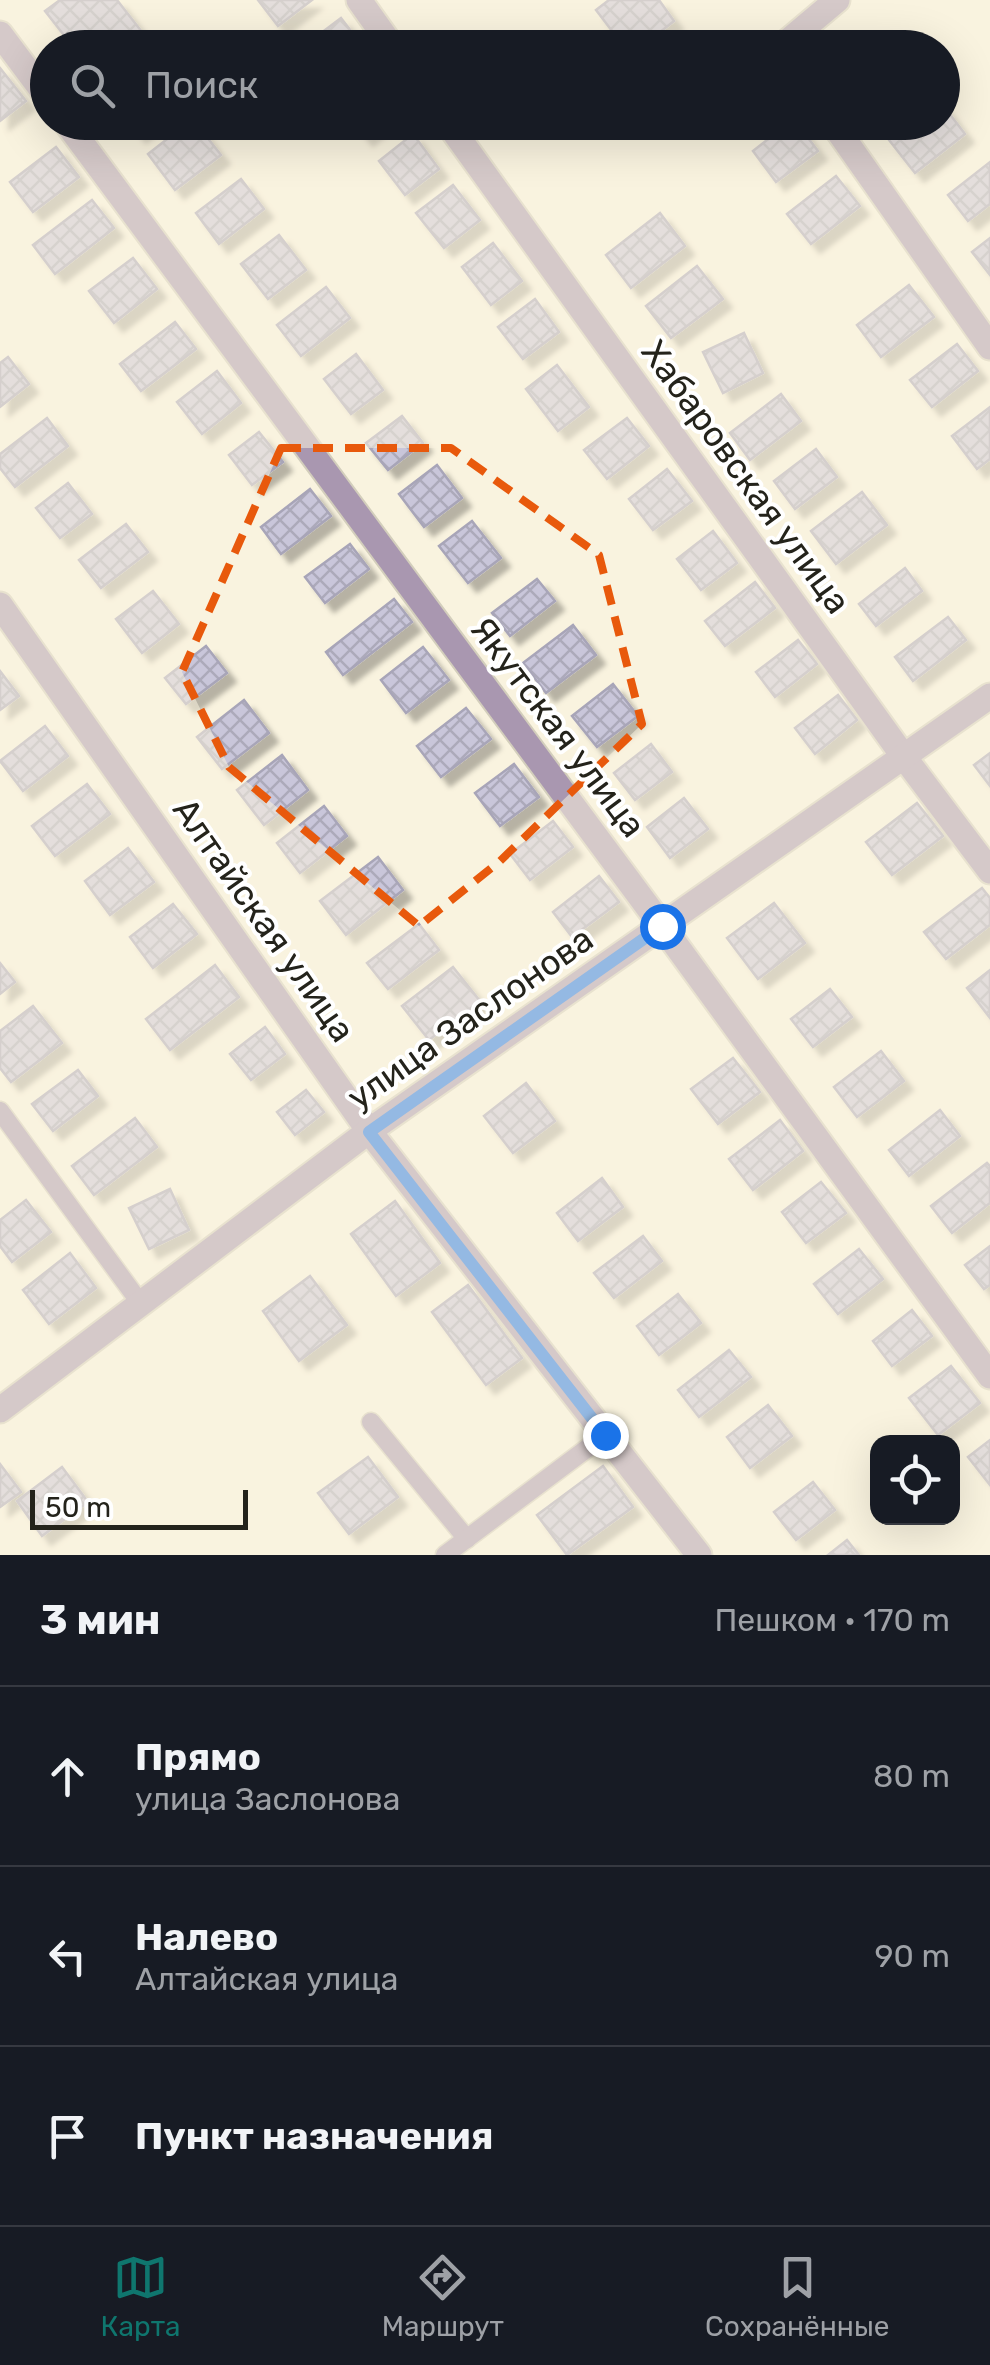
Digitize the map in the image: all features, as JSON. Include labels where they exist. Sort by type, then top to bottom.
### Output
[{"type":"street","points":[[359,0],[380,30]]},
{"type":"street","points":[[801,30],[837,0]]},
{"type":"street","points":[[0,34],[30,74]]},
{"type":"street","name":"Якутская улица","points":[[79,140],[990,1376]]},
{"type":"street","name":"Хабаровская улица","points":[[460,140],[990,871]]},
{"type":"street","points":[[845,140],[990,347]]},
{"type":"street","name":"Алтайская улица","points":[[0,605],[369,1132],[698,1555]]},
{"type":"street","name":"улица Заслонова","points":[[0,1410],[369,1132],[990,696]]},
{"type":"lane","points":[[0,1112],[141,1304]]},
{"type":"lane","points":[[371,1422],[466,1539]]},
{"type":"lane","points":[[445,1555],[605,1435]]},
{"type":"highlighted area","points":[[281,448],[451,448],[599,555],[642,724],[500,861],[419,926],[229,767],[182,672]]},
{"type":"building","points":[[60,0],[117,0],[140,30],[60,30],[45,11]]},
{"type":"building","points":[[258,0],[312,0],[278,26]]},
{"type":"building","points":[[609,0],[659,0],[674,21],[663,30],[611,30],[596,10]]},
{"type":"building","points":[[341,18],[350,30],[325,30]]},
{"type":"building","points":[[0,68],[26,101],[0,121]]},
{"type":"building","points":[[166,140],[209,140],[221,155],[175,190],[148,154]]},
{"type":"building","points":[[405,140],[417,140],[439,169],[405,195],[379,161]]},
{"type":"building","points":[[767,140],[810,140],[818,151],[776,182],[753,151]]},
{"type":"building","points":[[889,140],[957,140],[915,173]]},
{"type":"building","points":[[56,147],[79,177],[33,212],[10,182]]},
{"type":"building","points":[[990,162],[990,204],[968,221],[948,195]]},
{"type":"building","points":[[836,176],[860,206],[811,244],[787,214]]},
{"type":"building","points":[[241,179],[264,209],[219,244],[196,213]]},
{"type":"building","points":[[453,185],[480,220],[444,248],[416,213]]},
{"type":"building","points":[[92,200],[114,228],[55,274],[33,245]]},
{"type":"building","points":[[660,213],[685,246],[631,288],[606,255]]},
{"type":"building","points":[[279,235],[306,270],[268,299],[241,264]]},
{"type":"building","points":[[990,238],[990,275],[972,252]]},
{"type":"building","points":[[493,243],[522,281],[491,305],[462,267]]},
{"type":"building","points":[[133,258],[157,289],[114,323],[89,291]]},
{"type":"building","points":[[697,266],[723,299],[671,338],[646,306]]},
{"type":"building","points":[[909,285],[934,317],[881,357],[857,325]]},
{"type":"building","points":[[326,287],[350,318],[301,356],[277,325]]},
{"type":"building","points":[[535,299],[559,332],[523,359],[498,327]]},
{"type":"building","points":[[175,322],[196,349],[141,391],[120,364]]},
{"type":"building","points":[[744,333],[763,373],[723,393],[703,352]]},
{"type":"building","points":[[957,344],[978,371],[932,407],[910,380]]},
{"type":"building","points":[[356,354],[383,390],[351,414],[324,379]]},
{"type":"building","points":[[8,357],[29,384],[0,407],[0,363]]},
{"type":"building","points":[[557,365],[589,407],[558,431],[526,389]]},
{"type":"building","points":[[217,371],[241,403],[202,434],[177,402]]},
{"type":"building","points":[[781,394],[801,421],[750,460],[730,433]]},
{"type":"building","points":[[990,407],[990,459],[977,469],[952,436]]},
{"type":"building","points":[[402,416],[423,443],[388,470],[366,443]]},
{"type":"building","points":[[47,418],[68,446],[15,487],[0,468],[0,454]]},
{"type":"building","points":[[627,418],[649,446],[607,479],[584,450]]},
{"type":"building","points":[[259,432],[283,462],[252,485],[229,455]]},
{"type":"building","points":[[816,449],[837,477],[795,509],[774,481]]},
{"type":"building","points":[[437,465],[462,498],[424,527],[399,494]]},
{"type":"building","points":[[667,469],[692,501],[653,530],[629,499]]},
{"type":"building","points":[[68,483],[92,514],[60,538],[36,508]]},
{"type":"building","points":[[310,489],[331,516],[281,554],[261,527]]},
{"type":"building","points":[[862,492],[887,525],[836,564],[811,531]]},
{"type":"building","points":[[472,521],[501,558],[468,583],[439,546]]},
{"type":"building","points":[[126,524],[148,552],[101,588],[79,560]]},
{"type":"building","points":[[713,531],[737,563],[701,590],[677,559]]},
{"type":"building","points":[[350,544],[369,569],[325,603],[305,577]]},
{"type":"building","points":[[905,568],[922,591],[876,626],[859,604]]},
{"type":"building","points":[[537,579],[555,601],[510,636],[492,613]]},
{"type":"building","points":[[755,582],[775,608],[725,646],[705,621]]},
{"type":"building","points":[[153,591],[179,624],[142,653],[116,619]]},
{"type":"building","points":[[394,599],[412,622],[343,675],[326,652]]},
{"type":"building","points":[[948,617],[966,640],[913,681],[895,657]]},
{"type":"building","points":[[573,625],[596,655],[546,693],[523,663]]},
{"type":"building","points":[[798,640],[817,664],[775,697],[756,672]]},
{"type":"building","points":[[206,646],[227,673],[186,704],[165,678]]},
{"type":"building","points":[[423,647],[449,680],[406,713],[381,680]]},
{"type":"building","points":[[0,671],[19,696],[0,710]]},
{"type":"building","points":[[613,684],[638,716],[597,747],[572,716]]},
{"type":"building","points":[[838,695],[857,720],[815,754],[795,728]]},
{"type":"building","points":[[244,700],[269,733],[222,769],[197,737]]},
{"type":"building","points":[[466,708],[491,739],[441,777],[417,746]]},
{"type":"building","points":[[45,726],[68,756],[23,791],[0,761]]},
{"type":"building","points":[[651,744],[672,772],[635,800],[614,773]]},
{"type":"building","points":[[990,753],[990,786],[974,765]]},
{"type":"building","points":[[282,755],[308,790],[264,825],[237,790]]},
{"type":"building","points":[[514,764],[539,797],[500,826],[475,793]]},
{"type":"building","points":[[87,784],[110,814],[55,856],[32,826]]},
{"type":"building","points":[[684,798],[708,829],[670,858],[647,827]]},
{"type":"building","points":[[917,803],[943,836],[892,875],[866,842]]},
{"type":"building","points":[[324,806],[347,836],[300,873],[277,843]]},
{"type":"building","points":[[553,821],[573,847],[530,880],[510,854]]},
{"type":"building","points":[[128,848],[154,882],[110,915],[85,881]]},
{"type":"building","points":[[378,857],[403,890],[346,935],[320,901]]},
{"type":"building","points":[[599,876],[619,902],[572,937],[553,912]]},
{"type":"building","points":[[982,888],[990,898],[990,925],[946,959],[924,932]]},
{"type":"building","points":[[774,903],[805,943],[758,979],[727,938]]},
{"type":"building","points":[[173,904],[197,934],[153,968],[130,937]]},
{"type":"building","points":[[419,924],[439,950],[388,989],[367,963]]},
{"type":"building","points":[[0,963],[15,982],[0,994]]},
{"type":"building","points":[[215,965],[239,997],[170,1050],[146,1019]]},
{"type":"building","points":[[453,967],[480,1001],[429,1040],[402,1006]]},
{"type":"building","points":[[990,970],[990,1018],[967,988]]},
{"type":"building","points":[[830,989],[852,1017],[813,1047],[791,1019]]},
{"type":"building","points":[[33,1006],[62,1043],[11,1082],[0,1068],[0,1031]]},
{"type":"building","points":[[265,1027],[285,1054],[251,1080],[230,1054]]},
{"type":"building","points":[[881,1051],[904,1081],[857,1117],[834,1087]]},
{"type":"building","points":[[733,1058],[760,1092],[718,1124],[691,1089]]},
{"type":"building","points":[[78,1070],[98,1096],[53,1131],[32,1104]]},
{"type":"building","points":[[526,1083],[555,1121],[513,1153],[484,1116]]},
{"type":"building","points":[[306,1090],[324,1112],[295,1135],[277,1112]]},
{"type":"building","points":[[940,1110],[960,1136],[909,1176],[889,1150]]},
{"type":"building","points":[[135,1118],[157,1147],[94,1195],[72,1166]]},
{"type":"building","points":[[780,1120],[803,1151],[753,1190],[729,1159]]},
{"type":"building","points":[[987,1163],[990,1203],[952,1233],[931,1206]]},
{"type":"building","points":[[602,1178],[623,1207],[578,1241],[557,1213]]},
{"type":"building","points":[[821,1182],[846,1213],[806,1243],[782,1212]]},
{"type":"building","points":[[170,1189],[189,1230],[149,1249],[129,1208]]},
{"type":"building","points":[[26,1200],[51,1232],[12,1262],[0,1246],[0,1220]]},
{"type":"building","points":[[395,1201],[440,1263],[396,1296],[351,1234]]},
{"type":"building","points":[[643,1236],[662,1261],[614,1298],[594,1273]]},
{"type":"building","points":[[990,1246],[990,1285],[984,1289],[965,1265]]},
{"type":"building","points":[[859,1249],[883,1279],[838,1314],[814,1284]]},
{"type":"building","points":[[70,1253],[96,1288],[49,1324],[23,1290]]},
{"type":"building","points":[[310,1276],[347,1325],[299,1361],[263,1311]]},
{"type":"building","points":[[468,1285],[522,1358],[486,1385],[432,1312]]},
{"type":"building","points":[[678,1294],[701,1323],[659,1355],[637,1326]]},
{"type":"building","points":[[912,1310],[932,1336],[892,1366],[873,1341]]},
{"type":"building","points":[[729,1350],[751,1377],[699,1417],[678,1390]]},
{"type":"building","points":[[951,1366],[980,1403],[938,1435],[909,1398]]},
{"type":"building","points":[[768,1405],[792,1436],[750,1468],[727,1437]]},
{"type":"building","points":[[990,1440],[990,1485],[968,1457]]},
{"type":"building","points":[[368,1457],[398,1497],[349,1534],[318,1493]]},
{"type":"building","points":[[0,1464],[21,1492],[0,1507]]},
{"type":"building","points":[[603,1466],[633,1507],[567,1555],[537,1515]]},
{"type":"building","points":[[62,1467],[88,1502],[42,1536],[17,1501]]},
{"type":"building","points":[[813,1482],[835,1510],[796,1540],[774,1512]]},
{"type":"building","points":[[847,1540],[859,1555],[828,1555]]},
{"type":"route","points":[[605,1435],[369,1132],[662,926]]}]
